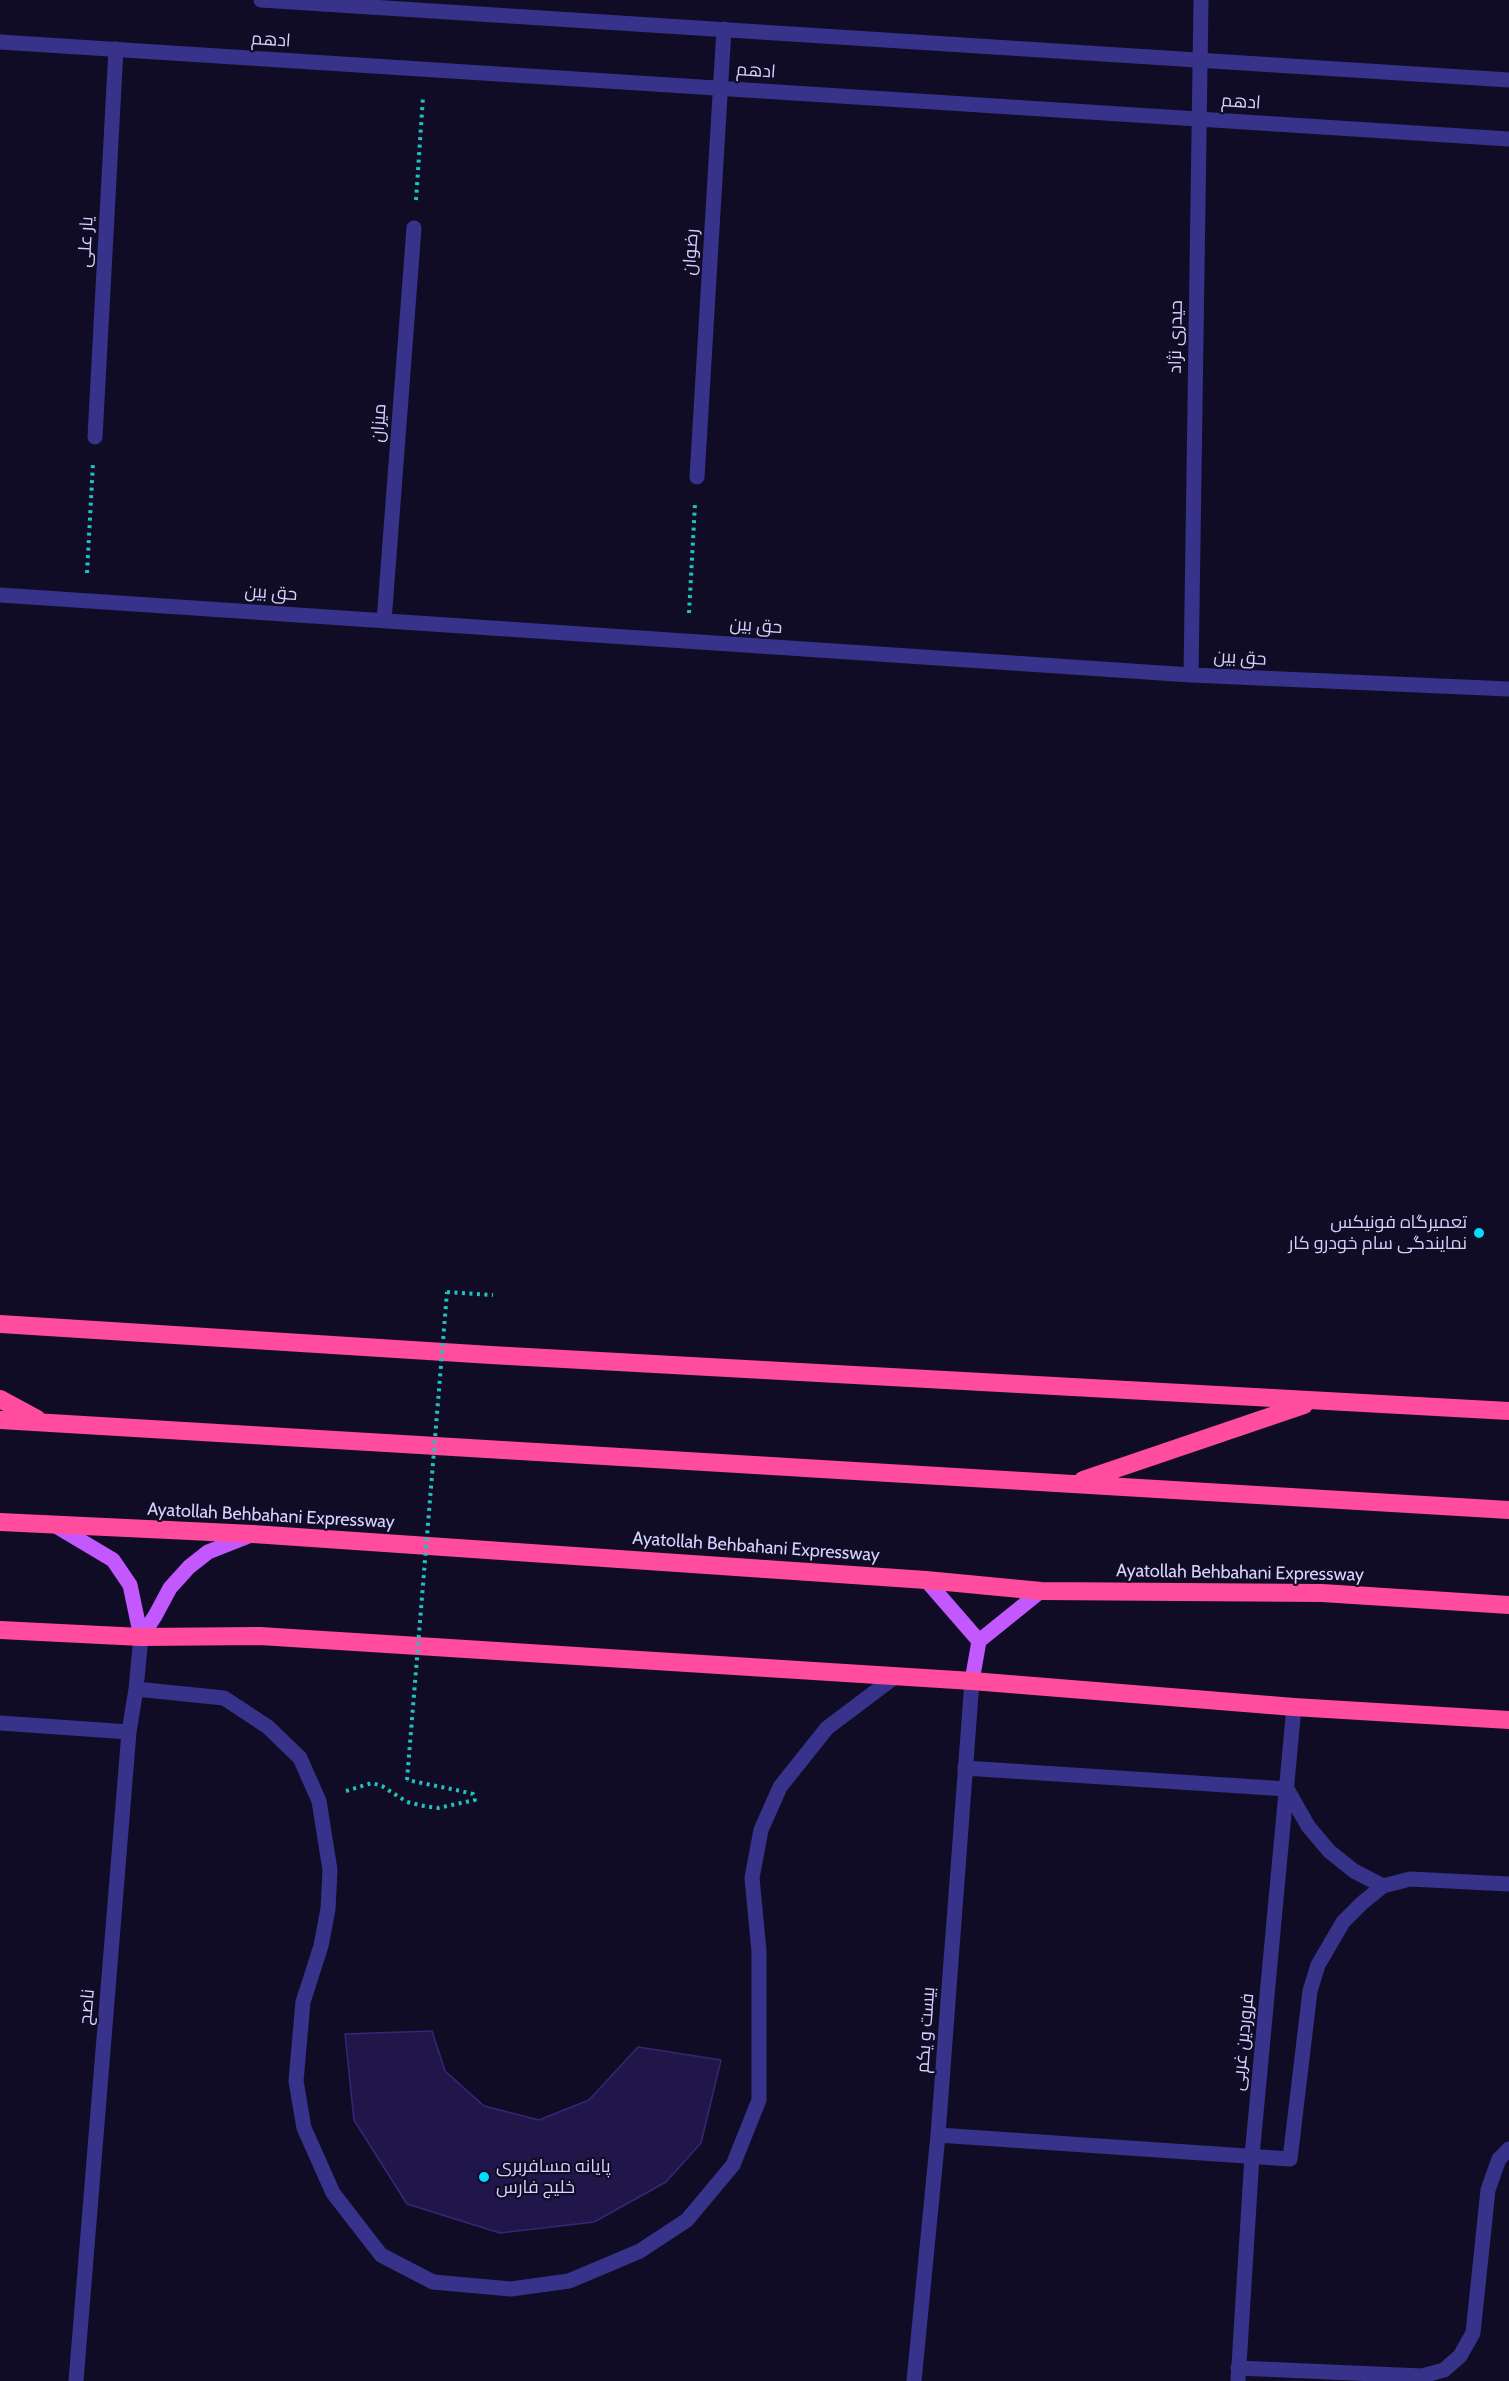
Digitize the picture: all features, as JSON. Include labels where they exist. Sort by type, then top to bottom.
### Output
[{"type":"highway","points":[[0,1323],[503,1356],[1509,1411]]},
{"type":"highway","points":[[0,1400],[44,1422]]},
{"type":"highway","points":[[1072,1483],[1314,1402]]},
{"type":"highway","points":[[0,1420],[1509,1510]]},
{"type":"highway","name":"Ayatollah Behbahani Expressway","points":[[0,1522],[253,1534],[926,1580],[1041,1591],[1322,1593],[1509,1605]]},
{"type":"highway","points":[[0,1630],[141,1636],[260,1636],[972,1681],[1294,1707],[1509,1720]]},
{"type":"main road","points":[[54,1525],[113,1560],[130,1585],[141,1636]]},
{"type":"main road","points":[[141,1636],[170,1588],[189,1567],[208,1552],[253,1534]]},
{"type":"main road","points":[[926,1580],[979,1641]]},
{"type":"main road","points":[[972,1681],[979,1641],[1041,1591]]},
{"type":"street","points":[[261,0],[1509,80]]},
{"type":"street","name":"حیدری نژاد","points":[[1191,675],[1201,0]]},
{"type":"street","name":"رضوان","points":[[697,477],[724,29]]},
{"type":"street","name":"ادهم","points":[[0,42],[1509,139]]},
{"type":"street","name":"یار علی","points":[[95,437],[116,49]]},
{"type":"street","name":"میزان","points":[[384,621],[414,228]]},
{"type":"street","name":"حق بین","points":[[0,595],[1191,675],[1509,689]]},
{"type":"street","name":"ناصح","points":[[76,2381],[129,1732],[141,1636]]},
{"type":"street","points":[[136,1689],[224,1698],[268,1727],[300,1758],[320,1801],[330,1870],[328,1909],[321,1946],[303,2002],[296,2081],[304,2128],[333,2193],[381,2255],[433,2282],[511,2289],[568,2281],[640,2251],[687,2220],[733,2165],[759,2100],[759,1951],[752,1878],[761,1830],[780,1786],[827,1728],[896,1676]]},
{"type":"street","name":"بیست و یکم","points":[[914,2381],[938,2135],[972,1681]]},
{"type":"street","name":"فروردین غربی","points":[[1238,2375],[1252,2156],[1294,1707]]},
{"type":"street","points":[[0,1723],[129,1732]]},
{"type":"street","points":[[964,1768],[1287,1789],[1308,1826],[1329,1851],[1354,1871],[1383,1886]]},
{"type":"street","points":[[938,2135],[1290,2159],[1310,1991],[1318,1965],[1344,1922],[1383,1886],[1410,1879],[1509,1884]]},
{"type":"street","points":[[1238,2375],[1422,2376],[1444,2370],[1460,2356],[1473,2333],[1488,2190],[1498,2158],[1509,2149]]},
{"type":"path","points":[[414,228],[425,70]]},
{"type":"path","points":[[86,600],[95,437]]},
{"type":"path","points":[[687,641],[697,477]]},
{"type":"path","points":[[316,1793],[340,1792],[372,1783],[382,1786],[407,1802],[424,1806],[438,1808],[476,1800],[473,1794],[407,1780],[447,1292],[493,1295]]},
{"type":"building","points":[[432,2031],[445,2071],[484,2106],[539,2120],[589,2100],[638,2047],[721,2060],[701,2143],[666,2182],[594,2222],[500,2233],[407,2204],[354,2120],[345,2034]]},
{"type":"place","name":"تعمیرگاه فونیکس نمایندگی سام خودرو کار","points":[[1479,1233]]},
{"type":"place","name":"پایانه مسافربری خلیج فارس","points":[[484,2177]]}]
